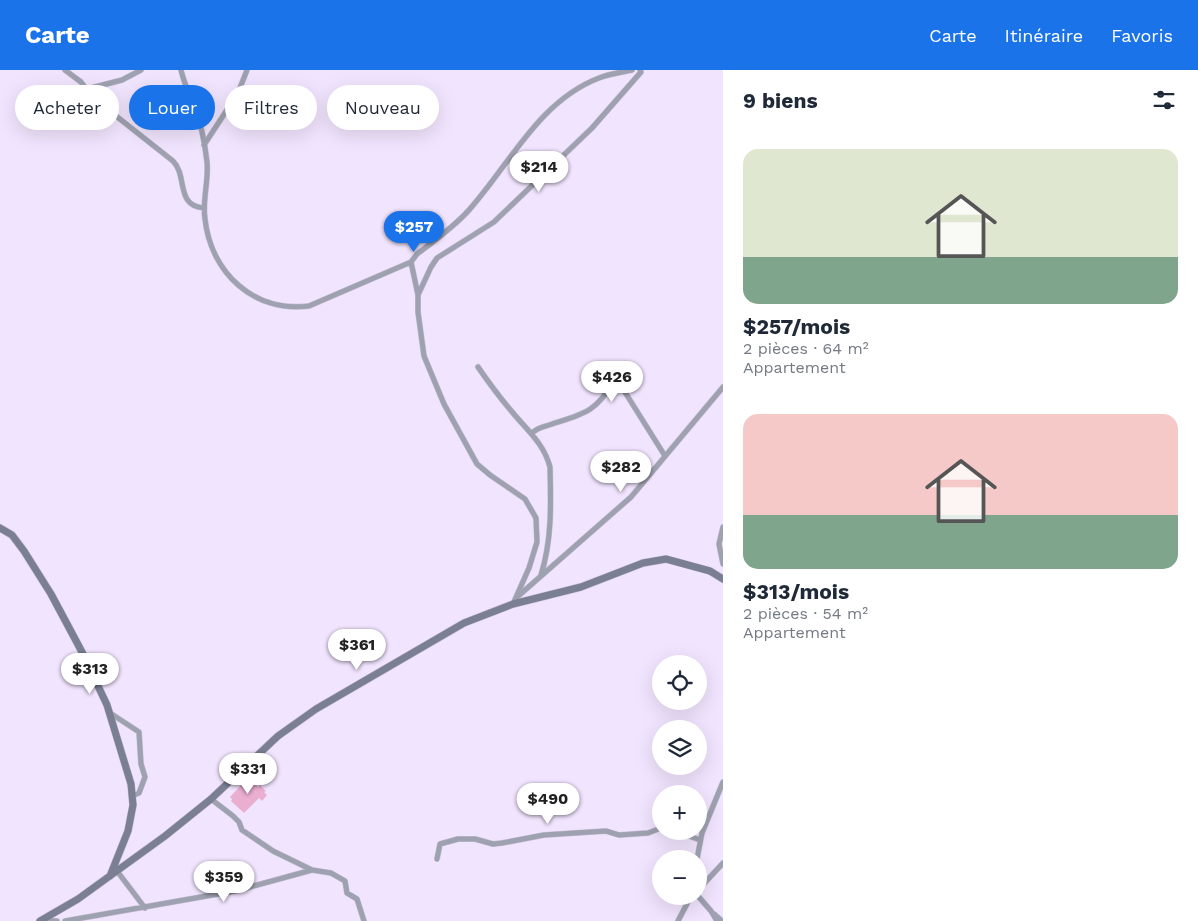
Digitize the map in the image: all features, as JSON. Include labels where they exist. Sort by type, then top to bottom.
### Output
[{"type":"main road","points":[[0,528],[12,535],[46,587],[82,652],[110,714],[131,784],[133,805],[128,831],[110,876]]},
{"type":"main road","points":[[41,920],[78,899],[211,799],[278,736],[321,706],[464,623],[515,601],[581,588],[642,563],[666,559],[710,572],[723,579]]},
{"type":"street","points":[[65,70],[83,85]]},
{"type":"street","points":[[103,85],[122,80],[141,70]]},
{"type":"street","points":[[181,70],[199,122],[204,145],[207,164],[204,208],[208,241],[214,256],[227,276],[259,299],[276,305],[294,308],[309,306],[411,262],[417,254],[468,212],[532,130],[557,102],[595,79],[632,70]]},
{"type":"street","points":[[204,145],[238,93],[247,70]]},
{"type":"street","points":[[418,295],[431,267],[438,258],[494,222],[592,128],[641,72],[640,70]]},
{"type":"street","points":[[119,118],[177,165],[181,186],[189,202],[198,208],[204,208]]},
{"type":"street","points":[[411,262],[418,295],[418,312],[424,356],[452,420],[478,464],[490,475],[525,499],[536,518],[537,542],[515,601]]},
{"type":"street","points":[[478,367],[513,413],[540,443],[550,467],[551,519],[546,558],[541,576]]},
{"type":"street","points":[[532,433],[536,428],[574,418],[593,409],[614,381],[618,381],[665,456]]},
{"type":"street","points":[[515,601],[631,497],[723,388]]},
{"type":"street","points":[[723,528],[719,544],[723,564]]},
{"type":"street","points":[[110,714],[139,732],[141,764],[145,782],[140,793],[132,796]]},
{"type":"street","points":[[707,822],[723,782]]},
{"type":"street","points":[[211,799],[233,816],[239,822],[242,830],[278,854],[312,870],[331,872],[345,881],[347,893],[357,899],[364,921]]},
{"type":"street","points":[[437,859],[440,844],[458,839],[483,840],[493,844],[544,835],[606,831],[619,835],[652,831]]},
{"type":"street","points":[[698,850],[700,840]]},
{"type":"street","points":[[707,881],[723,864]]},
{"type":"street","points":[[65,921],[235,891],[312,870]]},
{"type":"street","points":[[117,871],[145,908]]},
{"type":"street","points":[[678,921],[686,905]]},
{"type":"street","points":[[706,905],[722,921]]},
{"type":"street","points":[[714,914],[717,921]]},
{"type":"street","points":[[41,920],[58,921]]},
{"type":"building","points":[[247,779],[249,781],[250,779],[258,787],[260,785],[267,795],[262,801],[259,798],[244,813],[231,801],[230,797]]}]
